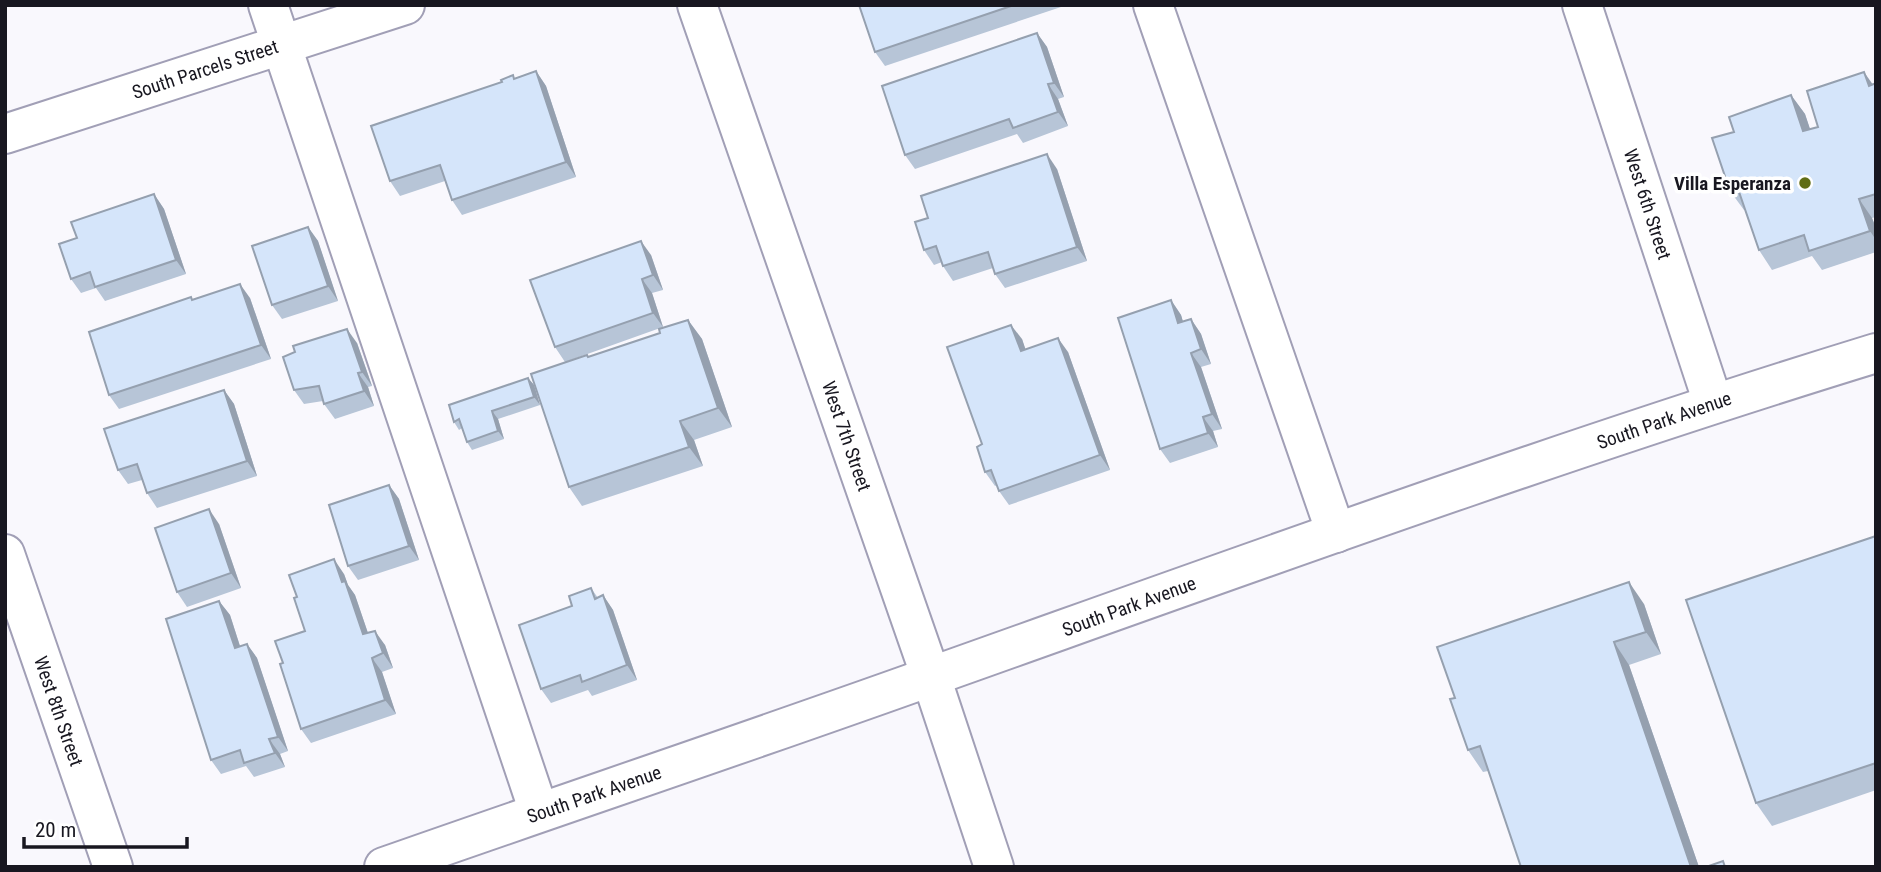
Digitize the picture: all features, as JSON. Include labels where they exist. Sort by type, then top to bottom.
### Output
[{"type":"street","points":[[268,5],[539,812]]},
{"type":"street","name":"South Parcels Street","points":[[5,134],[405,5]]},
{"type":"street","name":"West 7th Street","points":[[697,5],[931,677],[994,867]]},
{"type":"street","points":[[1153,5],[1336,533]]},
{"type":"street","name":"West 6th Street","points":[[1582,5],[1713,403]]},
{"type":"street","name":"South Park Avenue","points":[[384,867],[1713,403],[1876,353]]},
{"type":"street","name":"West 8th Street","points":[[5,554],[113,867]]},
{"type":"building","points":[[859,5],[1014,5],[875,52]]},
{"type":"building","points":[[1037,33],[1054,83],[1048,84],[1058,112],[1013,128],[1009,119],[905,155],[882,86]]},
{"type":"building","points":[[536,71],[566,162],[452,200],[440,165],[390,181],[371,126],[502,82],[501,80],[513,75],[514,79]]},
{"type":"building","name":"Villa Esperanza","points":[[1864,72],[1869,86],[1876,83],[1876,194],[1859,199],[1870,231],[1809,251],[1804,235],[1759,250],[1738,189],[1730,191],[1712,138],[1734,132],[1729,117],[1791,95],[1803,131],[1818,127],[1807,91]]},
{"type":"building","points":[[1047,154],[1077,247],[995,274],[988,252],[943,266],[936,246],[924,250],[915,222],[928,218],[921,196]]},
{"type":"building","points":[[154,194],[176,260],[95,287],[90,272],[71,279],[59,244],[77,238],[71,222]]},
{"type":"building","points":[[308,227],[328,286],[272,305],[252,246]]},
{"type":"building","points":[[641,241],[653,275],[642,279],[653,313],[555,347],[530,280]]},
{"type":"building","points":[[240,284],[261,345],[109,395],[89,332],[191,297],[192,300]]},
{"type":"building","points":[[1171,300],[1178,323],[1191,319],[1201,349],[1191,353],[1212,414],[1203,417],[1208,433],[1160,449],[1118,318]]},
{"type":"building","points":[[688,320],[718,408],[680,421],[689,447],[569,487],[531,374],[660,333],[659,329]]},
{"type":"building","points":[[1011,325],[1021,351],[1058,338],[1100,455],[999,491],[991,470],[985,472],[977,447],[982,444],[947,347]]},
{"type":"building","points":[[347,329],[362,372],[358,373],[364,391],[324,404],[319,386],[294,390],[283,357],[295,352],[293,346]]},
{"type":"building","points":[[528,378],[534,397],[492,411],[498,431],[467,442],[459,419],[454,422],[449,405]]},
{"type":"building","points":[[224,390],[247,461],[147,493],[137,464],[118,470],[104,429]]},
{"type":"building","points":[[389,485],[409,546],[348,566],[329,505]]},
{"type":"building","points":[[209,509],[231,573],[177,592],[155,528]]},
{"type":"building","points":[[1876,536],[1876,763],[1756,803],[1686,600]]},
{"type":"building","points":[[334,559],[342,582],[345,581],[363,634],[375,631],[383,653],[372,658],[385,700],[301,729],[275,641],[305,631],[289,575]]},
{"type":"building","points":[[1629,582],[1646,632],[1614,642],[1691,867],[1521,867],[1480,746],[1468,750],[1450,699],[1455,698],[1437,647]]},
{"type":"building","points":[[591,588],[595,599],[603,595],[627,665],[582,682],[580,675],[541,689],[519,625],[572,606],[569,596]]},
{"type":"building","points":[[219,601],[235,648],[247,644],[278,737],[269,739],[275,753],[244,763],[240,750],[211,760],[166,619]]},
{"type":"building","points":[[1723,861],[1725,867],[1706,867]]},
{"type":"place","name":"Villa Esperanza","points":[[1805,183]]}]
